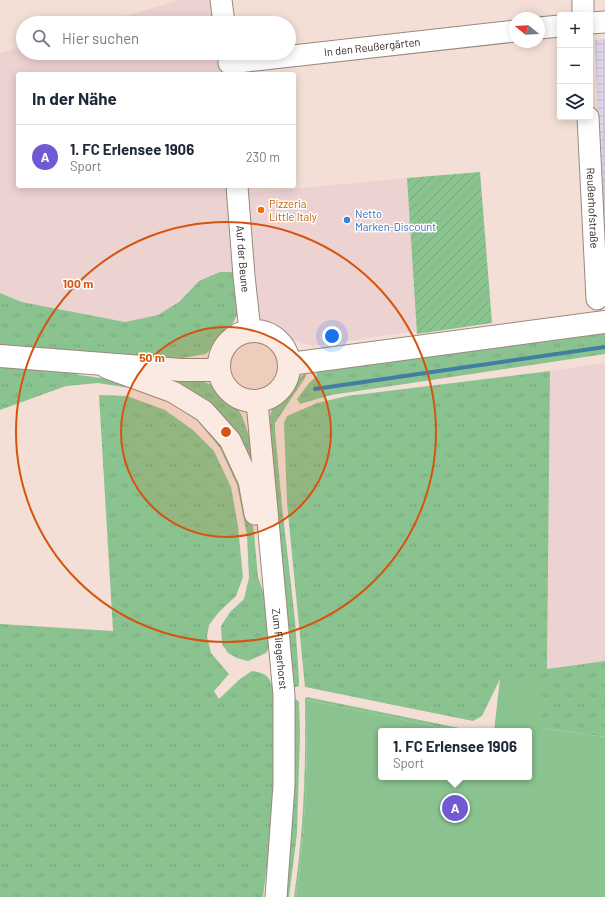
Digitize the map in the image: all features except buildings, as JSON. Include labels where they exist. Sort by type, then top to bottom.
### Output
[{"type":"main road","points":[[290,364],[605,322]]},
{"type":"main road","points":[[250,331],[262,332],[277,339],[287,353],[290,364],[289,375],[285,385],[278,394],[257,402],[246,401],[236,397],[227,390],[219,370],[220,359],[224,348],[235,337],[250,331]]},
{"type":"main road","points":[[0,356],[181,370],[219,370]]},
{"type":"street","points":[[220,0],[223,16]]},
{"type":"street","points":[[583,0],[583,12]]},
{"type":"street","points":[[593,23],[605,22]]},
{"type":"street","points":[[545,27],[557,26]]},
{"type":"street","name":"In den Reußergärten","points":[[296,54],[509,32]]},
{"type":"street","name":"In den Reußergärten","points":[[229,63],[249,60]]},
{"type":"street","name":"Reußerhofstraße","points":[[588,120],[597,299]]},
{"type":"street","name":"Auf der Beune","points":[[237,188],[250,331]]},
{"type":"street","points":[[95,363],[173,392],[204,411],[230,440],[249,481],[257,524],[275,593]]},
{"type":"street","name":"Zum Fliegerhorst","points":[[257,402],[284,695],[285,739],[283,792],[276,897]]},
{"type":"shaded area","points":[[180,0],[212,0],[214,16],[126,16]]},
{"type":"shaded area","points":[[605,39],[605,303],[595,40]]},
{"type":"shaded area","points":[[16,48],[16,60],[220,60],[221,72],[16,72],[16,188],[236,188],[237,194],[407,178],[417,331],[312,346],[291,339],[272,323],[237,325],[237,281],[199,281],[179,302],[158,315],[125,322],[22,302],[0,293],[0,53]]},
{"type":"shaded area","points":[[605,363],[605,661],[547,669],[550,371]]},
{"type":"green space","points":[[480,172],[492,323],[417,334],[407,178]]},
{"type":"green space","points":[[220,272],[233,272],[238,281],[237,315],[230,329],[206,354],[182,358],[124,357],[0,346],[0,293],[22,302],[125,322],[158,315],[179,302],[199,281]]},
{"type":"green space","points":[[605,328],[605,354],[331,395],[300,404],[297,399],[309,383],[317,376],[315,370]]},
{"type":"green space","points":[[0,362],[63,368],[79,375],[130,382],[202,415],[246,481],[254,533],[258,577],[268,605],[271,644],[266,653],[248,661],[237,658],[228,653],[222,644],[221,626],[230,612],[244,599],[249,578],[247,535],[237,485],[220,448],[198,421],[171,403],[130,388],[98,383],[66,386],[0,410]]},
{"type":"green space","points":[[550,371],[547,669],[605,661],[605,737],[542,728],[542,680],[500,679],[482,716],[473,721],[305,687],[287,503],[284,423],[287,416],[317,403],[347,396]]},
{"type":"green space","points":[[306,373],[305,378],[275,423],[282,506],[295,620],[299,686],[293,688],[272,463],[270,417],[279,398],[295,381]]},
{"type":"green space","points":[[159,378],[204,382],[213,385],[220,394],[237,407],[249,436],[255,466],[250,472]]},
{"type":"green space","points":[[99,395],[127,396],[165,410],[193,430],[214,451],[231,487],[238,526],[243,577],[236,596],[219,612],[209,625],[207,636],[211,653],[229,674],[214,691],[219,699],[240,679],[252,671],[263,674],[269,678],[273,690],[275,785],[263,897],[0,897],[0,624],[113,631]]},
{"type":"green space","points":[[500,679],[542,679],[542,728],[605,737],[605,897],[296,897],[302,848],[305,798],[307,700],[443,728],[378,728],[378,780],[532,780],[532,728],[494,728]]},
{"type":"green space","points":[[307,697],[459,728],[443,728],[307,700],[304,824],[296,897],[294,897],[300,847],[305,773],[305,698]]},
{"type":"green space","points":[[294,699],[299,702],[300,734],[297,833],[289,897],[283,897]]},
{"type":"waterway","points":[[315,389],[605,347]]},
{"type":"place","name":"Pizzeria Little Italy","points":[[261,210]]},
{"type":"place","name":"Netto Marken-Discount","points":[[347,220]]},
{"type":"place","name":"1. FC Erlensee 1906","points":[[455,808]]}]
